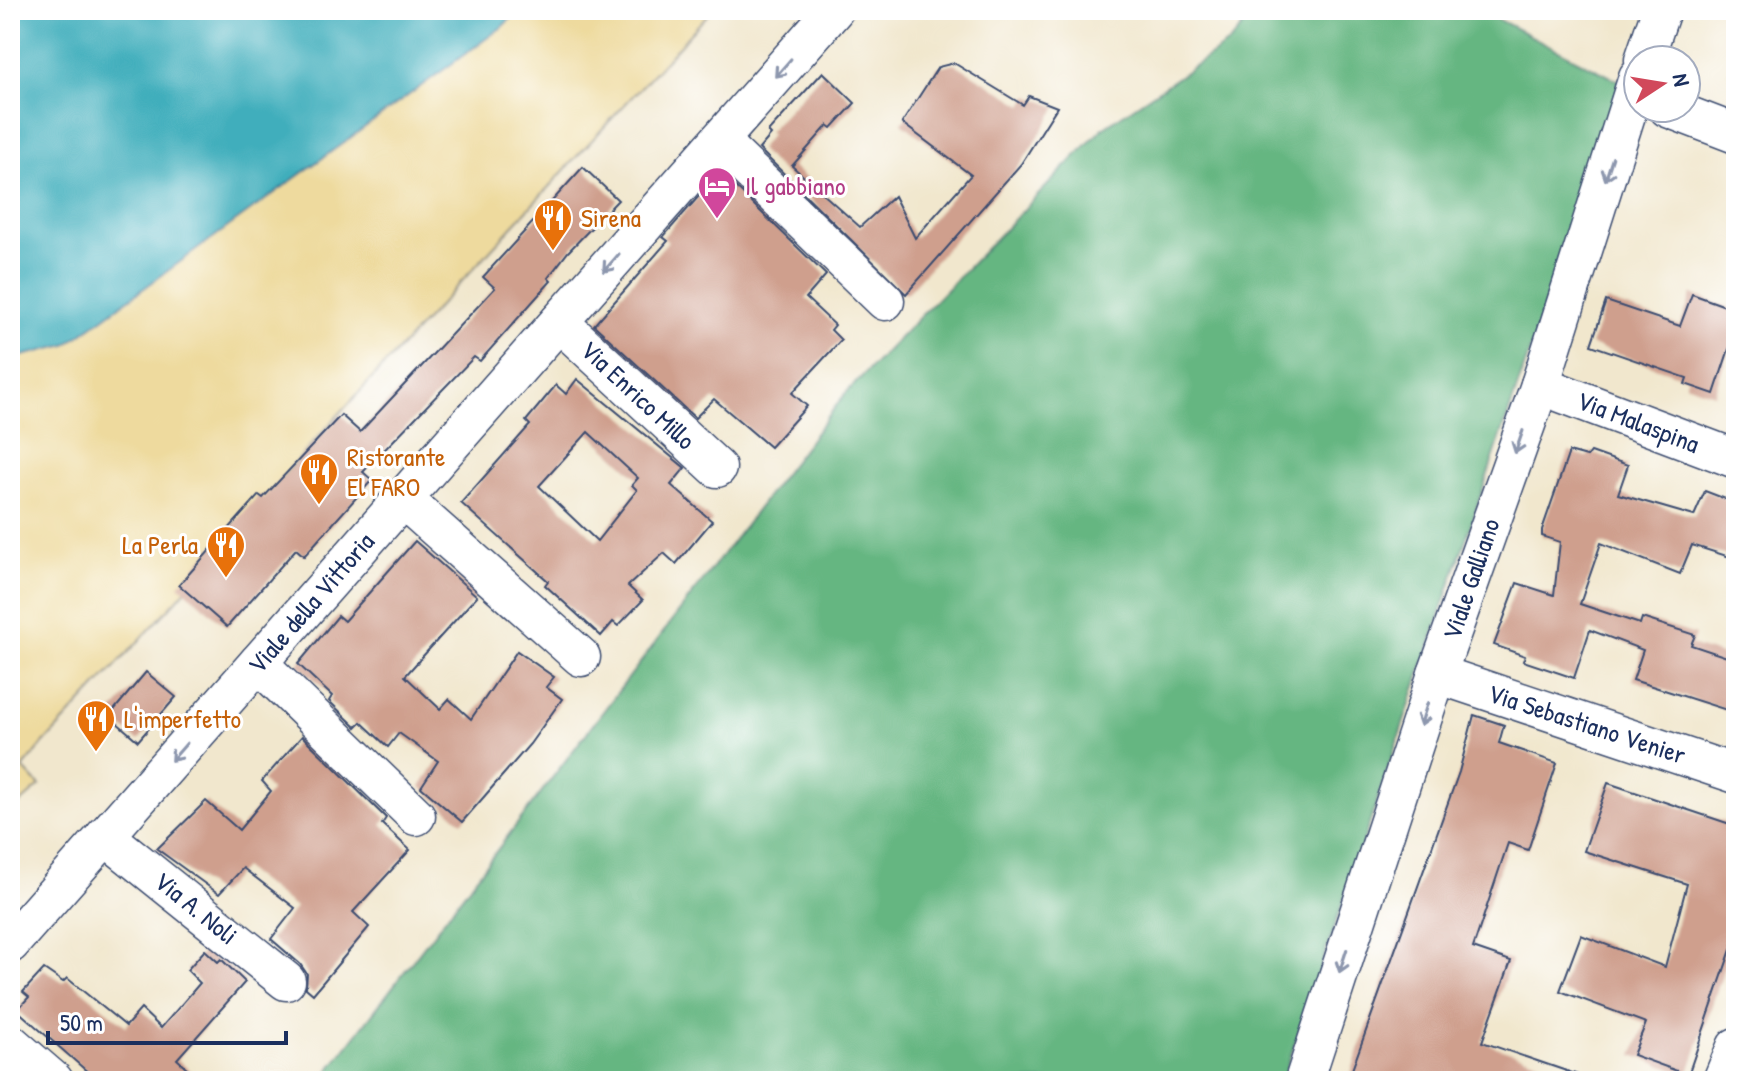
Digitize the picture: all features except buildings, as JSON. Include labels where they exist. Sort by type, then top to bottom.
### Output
[{"type":"street","name":"Viale della Vittoria","points":[[10,944],[834,10]]},
{"type":"street","name":"Viale Galliano","points":[[1650,44],[1661,10]]},
{"type":"street","points":[[1702,121],[1736,134]]},
{"type":"street","name":"Viale Galliano","points":[[1304,1081],[1437,674],[1540,385],[1624,124]]},
{"type":"street","points":[[719,141],[885,301]]},
{"type":"street","name":"Via Enrico Millo","points":[[559,322],[717,468]]},
{"type":"street","name":"Via Malaspina","points":[[1540,385],[1736,459]]},
{"type":"street","points":[[403,499],[581,657]]},
{"type":"street","points":[[258,663],[416,816]]},
{"type":"street","name":"Via Sebastiano Venier","points":[[1437,674],[1736,774]]},
{"type":"street","name":"Via A. Noli","points":[[105,836],[286,981]]},
{"type":"street","points":[[10,1043],[54,1081]]},
{"type":"street","points":[[1722,1081],[1736,1047]]},
{"type":"green space","points":[[1256,10],[1480,10],[1621,82],[1282,1081],[321,1081],[846,393],[1104,127],[1230,42]]},
{"type":"sand","points":[[519,10],[712,10],[318,437],[176,601],[43,744],[23,768],[40,786],[10,812],[10,359],[66,345],[502,27]]},
{"type":"water","points":[[10,10],[519,10],[502,27],[66,345],[10,359]]},
{"type":"place","name":"Il gabbiano","points":[[717,220]]},
{"type":"place","name":"Sirena","points":[[553,252]]},
{"type":"place","name":"Ristorante El FARO","points":[[319,506]]},
{"type":"place","name":"La Perla","points":[[226,579]]},
{"type":"place","name":"L'imperfetto","points":[[96,753]]}]
